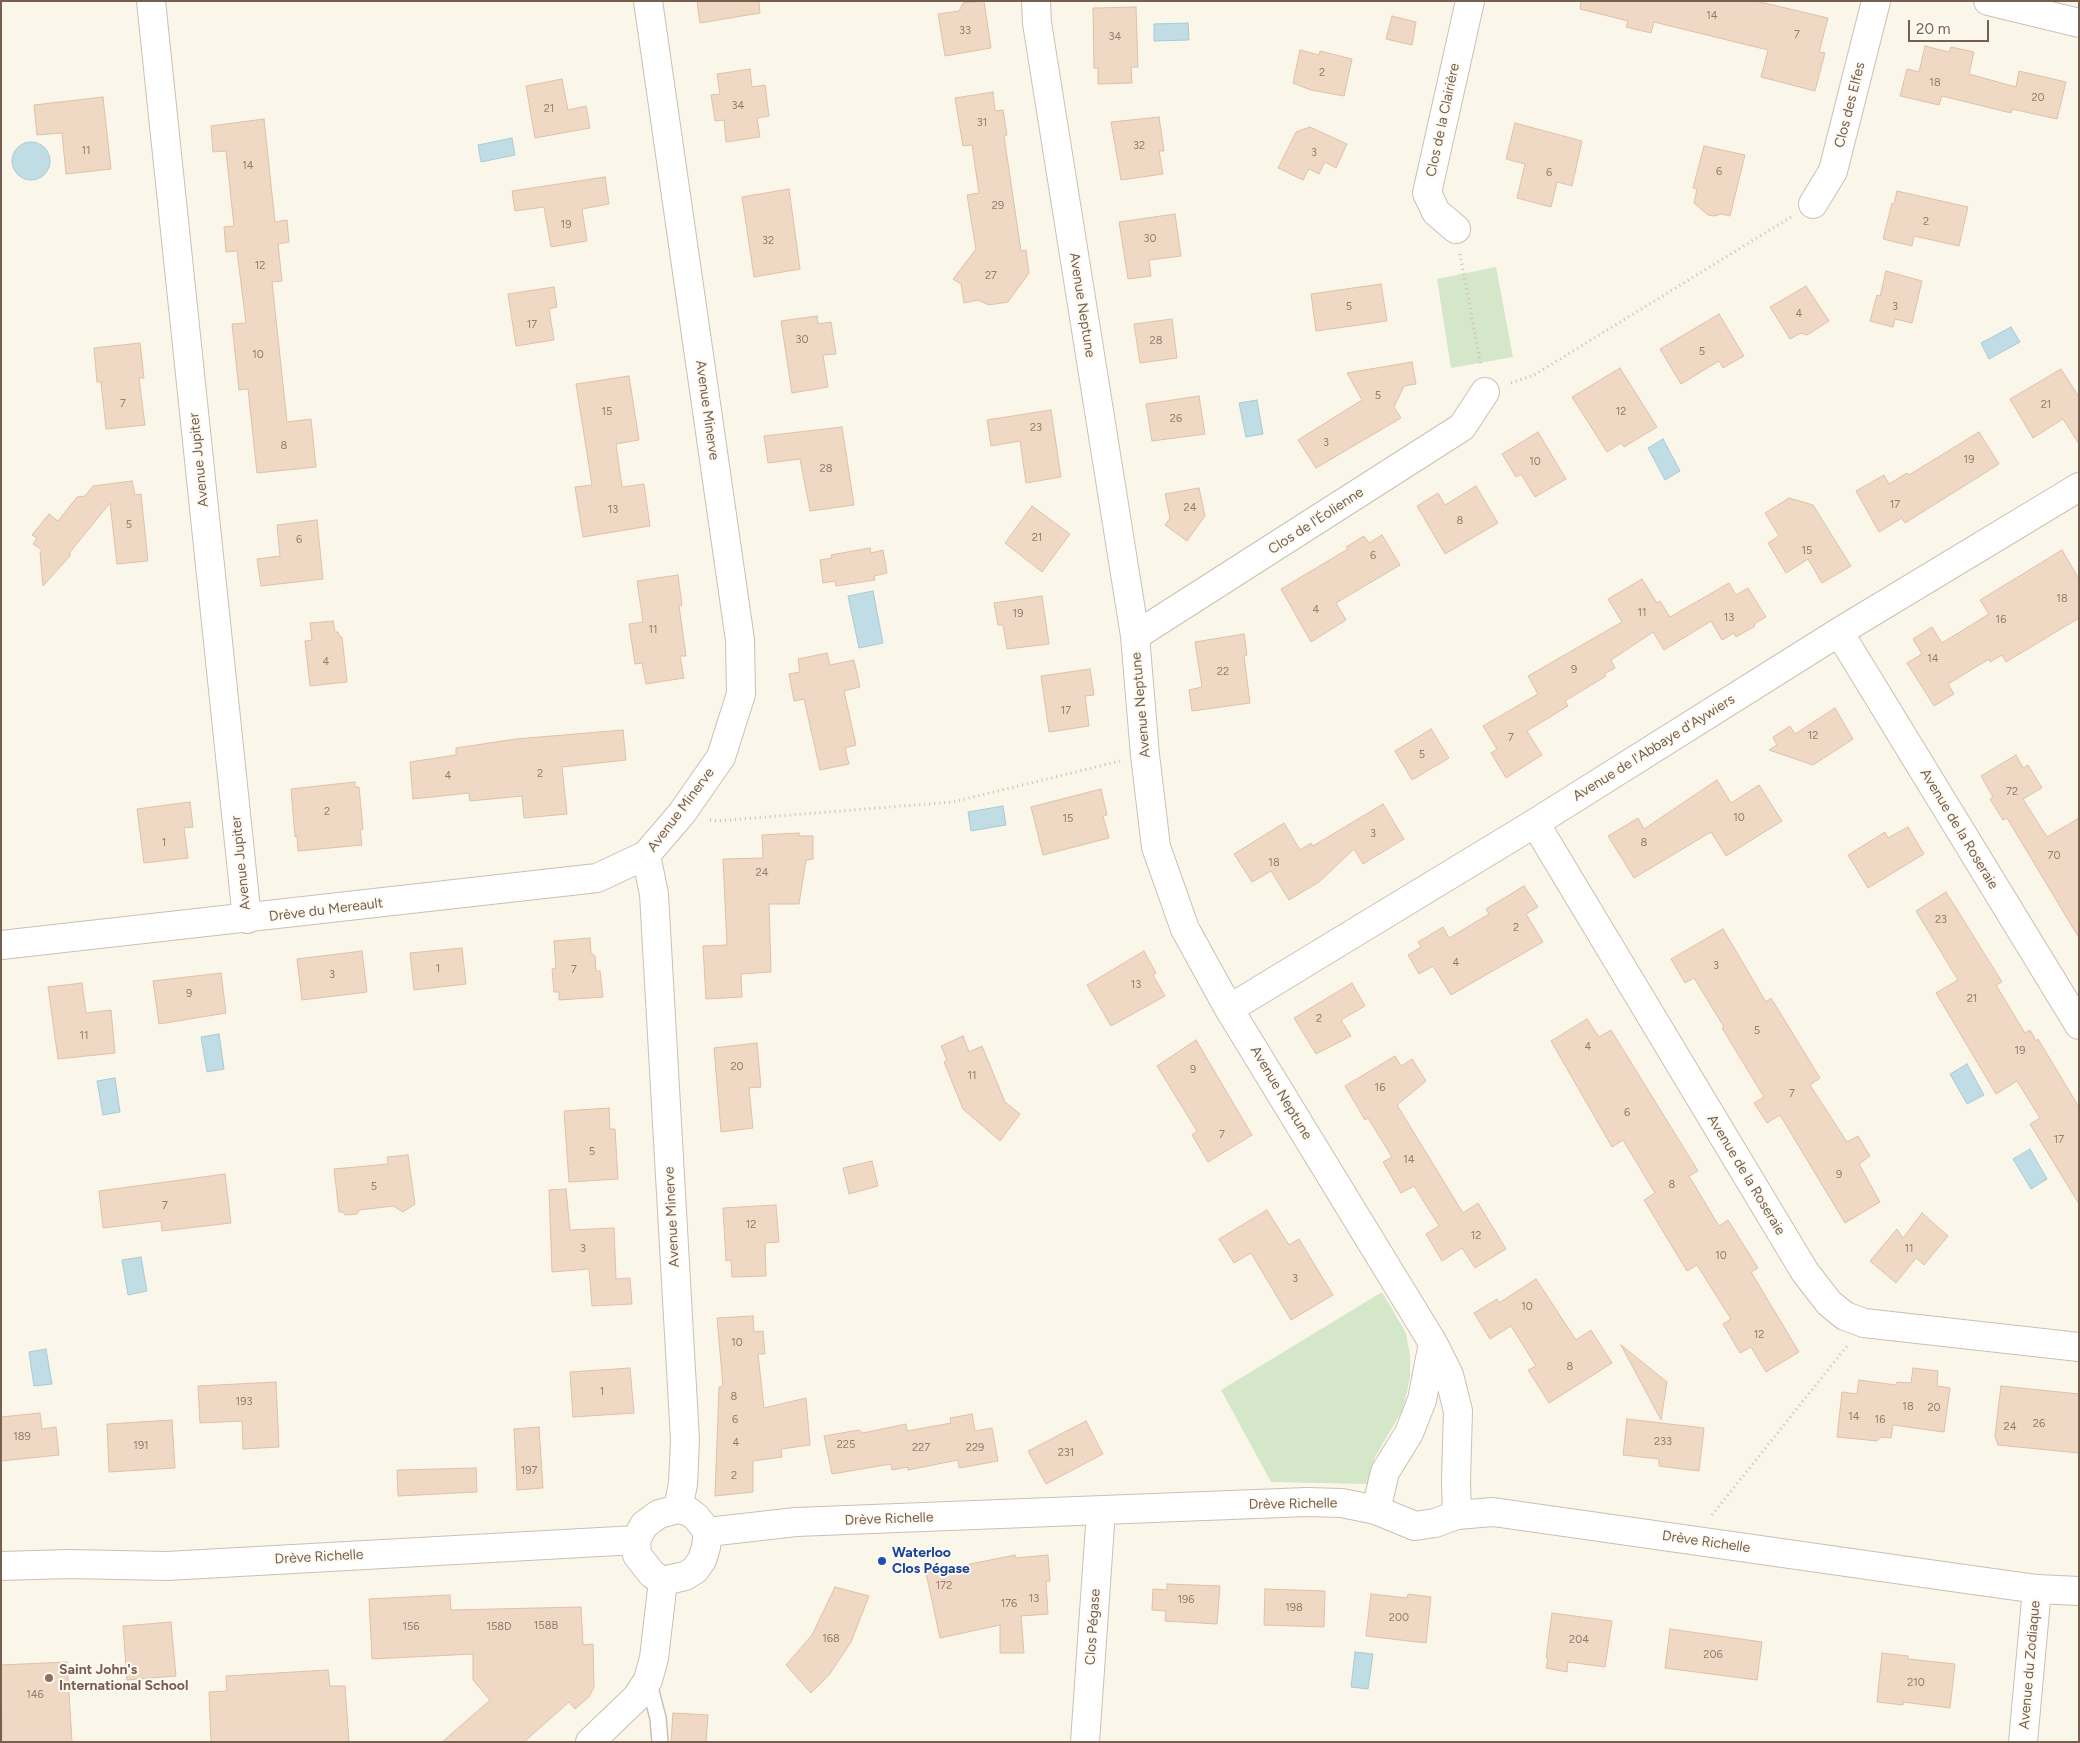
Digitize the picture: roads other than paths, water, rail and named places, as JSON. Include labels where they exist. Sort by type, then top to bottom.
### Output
[{"type":"street","name":"Avenue Jupiter","points":[[151,1],[246,919]]},
{"type":"street","name":"Avenue Minerve","points":[[648,1],[740,640],[742,694],[721,757],[682,813],[646,854],[654,894],[685,1440],[683,1484],[678,1509]]},
{"type":"street","name":"Avenue Neptune","points":[[1036,1],[1037,23],[1135,636],[1145,755],[1156,847],[1185,928],[1229,1009],[1433,1343],[1449,1375],[1458,1411],[1457,1515]]},
{"type":"street","name":"Clos de la Clairière","points":[[1456,229],[1436,212],[1427,193],[1470,1]]},
{"type":"street","name":"Clos des Elfes","points":[[1813,204],[1833,171],[1876,1]]},
{"type":"street","points":[[1988,1],[2079,23]]},
{"type":"street","name":"Clos de l'Éolienne","points":[[1135,636],[1462,428],[1485,392]]},
{"type":"street","name":"Avenue de l'Abbaye d'Aywiers","points":[[1229,1009],[1535,823],[1839,632],[2079,487]]},
{"type":"street","name":"Avenue de la Roseraie","points":[[1839,632],[2079,1025]]},
{"type":"street","name":"Avenue de la Roseraie","points":[[1535,823],[1805,1272],[1829,1303],[1845,1316],[1864,1324],[2079,1347]]},
{"type":"street","name":"Drève du Mereault","points":[[1,945],[246,919],[596,878],[646,854]]},
{"type":"street","points":[[1376,1510],[1385,1472],[1408,1433],[1422,1400],[1433,1343]]},
{"type":"street","name":"Drève Richelle","points":[[708,1532],[796,1522],[1307,1502],[1342,1503],[1376,1510],[1415,1526],[1435,1523],[1457,1515],[1494,1512],[2037,1589],[2079,1592]]},
{"type":"street","points":[[678,1509],[688,1511],[696,1517],[708,1532],[706,1547],[695,1570],[685,1576],[663,1581],[652,1574],[637,1555],[636,1540],[644,1525],[659,1514],[678,1509]]},
{"type":"street","name":"Clos Pégase","points":[[1085,1742],[1101,1511]]},
{"type":"street","name":"Drève Richelle","points":[[1,1566],[69,1564],[167,1566],[636,1540]]},
{"type":"street","points":[[590,1742],[637,1697],[648,1680],[654,1658],[663,1581]]},
{"type":"street","name":"Avenue du Zodiaque","points":[[2022,1742],[2037,1589]]},
{"type":"lane","points":[[648,1680],[658,1718],[660,1742]]},
{"type":"water","points":[[1188,23],[1189,40],[1154,41],[1154,24]]},
{"type":"water","points":[[512,138],[515,155],[481,162],[478,145]]},
{"type":"water","points":[[31,142],[45,147],[50,161],[45,175],[31,180],[17,175],[12,161],[17,147]]},
{"type":"water","points":[[2011,327],[2020,342],[1989,359],[1981,343]]},
{"type":"water","points":[[1257,400],[1263,434],[1246,437],[1239,403]]},
{"type":"water","points":[[1663,439],[1680,471],[1665,480],[1648,448]]},
{"type":"water","points":[[873,591],[883,643],[859,648],[848,596]]},
{"type":"water","points":[[1003,806],[1006,825],[971,831],[968,812]]},
{"type":"water","points":[[219,1034],[224,1069],[207,1072],[201,1037]]},
{"type":"water","points":[[1967,1064],[1984,1095],[1967,1104],[1950,1074]]},
{"type":"water","points":[[115,1078],[120,1112],[103,1115],[97,1081]]},
{"type":"water","points":[[2030,1149],[2047,1179],[2031,1189],[2013,1159]]},
{"type":"water","points":[[141,1257],[147,1291],[128,1295],[122,1260]]},
{"type":"water","points":[[46,1349],[52,1384],[34,1386],[29,1352]]},
{"type":"water","points":[[1355,1652],[1373,1654],[1368,1689],[1351,1687]]},
{"type":"place","name":"Waterloo Clos Pégase","points":[[882,1561]]},
{"type":"place","name":"Saint John's International School","points":[[49,1678]]}]
